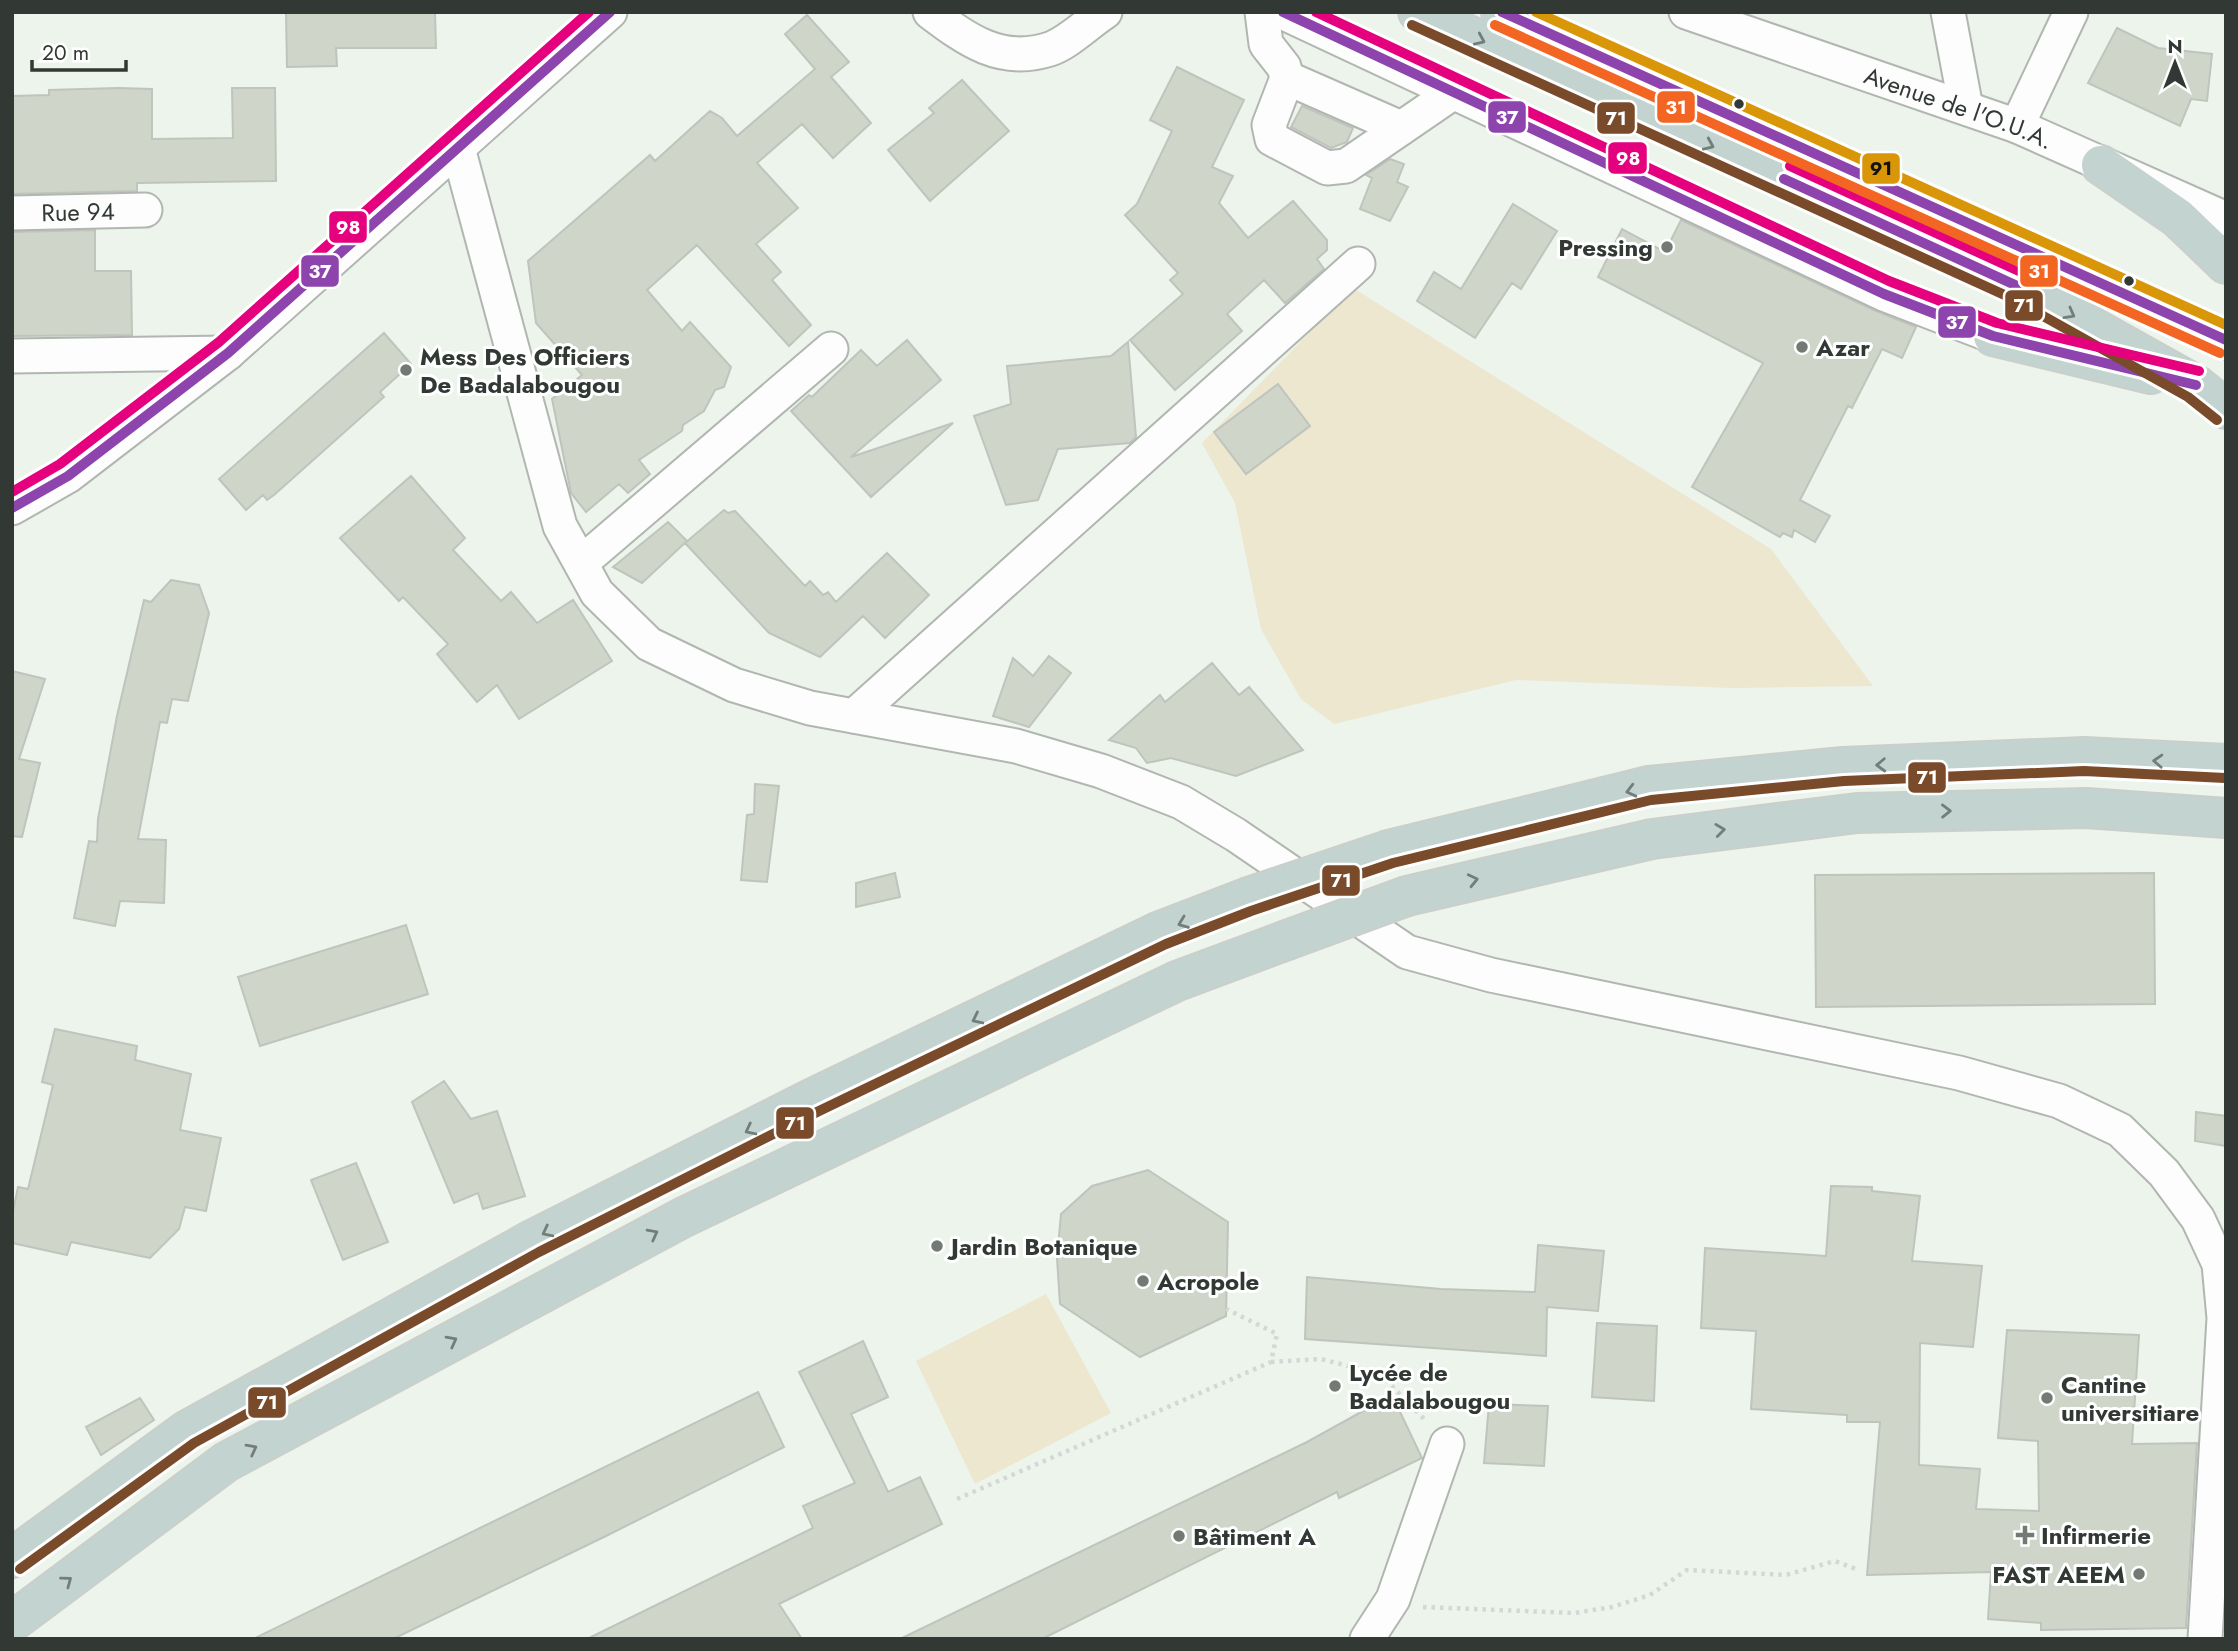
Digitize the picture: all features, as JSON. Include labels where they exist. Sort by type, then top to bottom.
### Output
[{"type":"highway","points":[[1418,12],[2015,284],[2196,385],[2226,409]]},
{"type":"highway","points":[[1501,12],[2226,340]]},
{"type":"highway","points":[[2101,165],[2178,218],[2226,264]]},
{"type":"highway","points":[[1993,337],[2196,385]]},
{"type":"highway","points":[[12,1558],[186,1430],[532,1240],[811,1099],[1160,931],[1247,898],[1389,850],[1649,786],[1815,769],[2084,757],[2226,764]]},
{"type":"highway","points":[[12,1622],[226,1462],[672,1223],[1177,981],[1407,896],[1652,839],[1857,813],[2086,808],[2226,818]]},
{"type":"street","points":[[12,508],[68,476],[228,353],[610,12]]},
{"type":"street","points":[[930,12],[971,42],[992,52],[1018,53],[1051,49],[1105,12]]},
{"type":"street","points":[[1262,12],[1266,44],[1284,67],[1287,78],[1269,125],[1272,139],[1327,168],[1346,166],[1454,92]]},
{"type":"street","points":[[1282,12],[1884,293],[1993,337]]},
{"type":"street","name":"Avenue de l'O.U.A.","points":[[1686,12],[1762,24],[1966,108],[2017,126],[2226,219]]},
{"type":"street","points":[[1948,12],[1966,108]]},
{"type":"street","points":[[2017,126],[2071,12]]},
{"type":"street","points":[[1287,78],[1401,128]]},
{"type":"street","points":[[458,148],[560,526],[597,593],[649,644],[734,685],[810,708],[1016,746],[1101,771],[1181,802],[1236,835],[1407,952],[1491,975],[1959,1073],[2059,1101],[2120,1130],[2164,1172],[2198,1219],[2219,1264],[2224,1318],[2205,1639]]},
{"type":"street","name":"Rue 94","points":[[12,213],[145,210]]},
{"type":"street","points":[[854,716],[1358,264]]},
{"type":"street","points":[[581,563],[831,349]]},
{"type":"street","points":[[12,356],[228,353]]},
{"type":"street","points":[[1367,1639],[1391,1602],[1447,1444]]},
{"type":"path","points":[[1226,1309],[1277,1334],[1271,1362]]},
{"type":"path","points":[[957,1499],[1271,1362],[1321,1359],[1380,1374],[1447,1444]]},
{"type":"path","points":[[1391,1602],[1440,1609],[1574,1613],[1612,1607],[1650,1595],[1687,1570],[1786,1576],[1835,1561],[1856,1569]]},
{"type":"shaded area","points":[[1353,288],[1771,549],[1873,686],[1733,688],[1516,680],[1334,724],[1301,699],[1261,629],[1235,503],[1202,443]]},
{"type":"shaded area","points":[[1046,1294],[1111,1413],[975,1484],[916,1361]]},
{"type":"building","points":[[286,12],[435,12],[436,48],[336,48],[337,66],[287,67]]},
{"type":"building","points":[[807,15],[849,62],[831,77],[871,123],[833,158],[802,124],[757,163],[798,208],[756,244],[781,272],[772,280],[811,325],[789,346],[697,245],[647,290],[682,331],[690,322],[731,367],[724,387],[715,390],[704,411],[683,425],[682,431],[639,460],[650,474],[628,493],[619,484],[586,512],[571,493],[552,399],[582,375],[536,323],[528,261],[650,155],[655,161],[710,111],[722,118],[737,136],[815,69],[785,34]]},
{"type":"building","points":[[2117,28],[2158,48],[2212,54],[2207,101],[2191,99],[2180,126],[2088,83]]},
{"type":"building","points":[[1177,67],[1244,100],[1212,167],[1233,176],[1219,203],[1248,238],[1293,201],[1327,240],[1327,250],[1317,259],[1324,269],[1285,303],[1264,280],[1227,314],[1242,331],[1175,390],[1130,340],[1183,294],[1170,280],[1178,273],[1125,215],[1137,204],[1172,131],[1150,120]]},
{"type":"building","points":[[962,80],[1009,131],[930,201],[888,150],[934,113],[929,108]]},
{"type":"building","points":[[232,88],[275,88],[276,181],[137,183],[137,191],[12,194],[12,96],[49,95],[49,90],[152,89],[152,139],[233,138]]},
{"type":"building","points":[[1302,106],[1353,128],[1347,142],[1331,148],[1291,127]]},
{"type":"building","points":[[1390,159],[1404,164],[1397,182],[1408,187],[1390,221],[1360,209],[1372,178],[1366,175]]},
{"type":"building","points":[[1513,204],[1557,231],[1521,289],[1512,283],[1475,338],[1417,301],[1434,272],[1461,289]]},
{"type":"building","points":[[1681,220],[1916,327],[1902,358],[1882,349],[1852,408],[1848,406],[1800,500],[1830,516],[1815,542],[1794,530],[1792,537],[1783,533],[1780,537],[1692,487],[1763,363],[1598,277],[1622,229],[1665,252]]},
{"type":"building","points":[[95,230],[95,271],[131,271],[132,335],[12,336],[12,232]]},
{"type":"building","points":[[384,333],[411,364],[380,392],[384,397],[274,495],[267,500],[263,495],[246,510],[219,479]]},
{"type":"building","points":[[907,340],[941,380],[851,457],[953,423],[871,497],[791,411],[809,395],[812,397],[861,350],[877,366]]},
{"type":"building","points":[[1128,342],[1136,437],[1130,443],[1058,449],[1038,500],[1006,505],[974,416],[1011,404],[1007,366],[1111,356]]},
{"type":"building","points":[[1278,384],[1310,426],[1246,474],[1214,432]]},
{"type":"building","points":[[411,476],[465,538],[453,550],[501,601],[511,592],[537,623],[573,600],[612,661],[519,719],[497,685],[477,702],[437,654],[448,644],[403,597],[399,601],[340,538]]},
{"type":"building","points":[[724,510],[728,513],[735,511],[805,586],[810,581],[823,595],[828,592],[836,602],[887,553],[929,595],[885,638],[863,616],[820,657],[769,633],[685,543]]},
{"type":"building","points":[[668,522],[687,541],[642,583],[613,567]]},
{"type":"building","points":[[171,580],[199,585],[209,613],[188,701],[172,699],[167,723],[160,722],[138,839],[166,840],[164,903],[120,901],[115,926],[74,918],[89,841],[97,842],[98,819],[117,716],[144,600],[151,602]]},
{"type":"building","points":[[1049,656],[1071,673],[1029,727],[993,716],[1013,658],[1033,676]]},
{"type":"building","points":[[1212,663],[1239,695],[1249,687],[1303,750],[1236,776],[1171,758],[1147,763],[1136,748],[1109,740],[1160,695],[1165,702]]},
{"type":"building","points":[[12,671],[45,679],[19,759],[40,763],[22,837],[12,836]]},
{"type":"building","points":[[755,784],[779,786],[767,882],[741,880],[747,815],[754,814]]},
{"type":"building","points":[[895,873],[900,897],[856,907],[856,883]]},
{"type":"building","points":[[2154,873],[2155,1004],[1816,1007],[1815,875]]},
{"type":"building","points":[[406,925],[428,994],[260,1046],[238,977]]},
{"type":"building","points":[[55,1029],[137,1046],[135,1060],[191,1074],[180,1130],[221,1138],[206,1211],[185,1207],[179,1229],[150,1258],[71,1242],[67,1255],[12,1243],[12,1216],[18,1187],[28,1189],[53,1085],[42,1082]]},
{"type":"building","points":[[444,1081],[471,1119],[497,1111],[525,1196],[483,1209],[478,1193],[454,1203],[412,1102]]},
{"type":"building","points":[[2196,1112],[2226,1116],[2226,1146],[2195,1141]]},
{"type":"building","points":[[356,1163],[388,1242],[343,1260],[311,1180]]},
{"type":"building","name":"Acropole","points":[[1148,1170],[1228,1222],[1226,1316],[1140,1357],[1060,1304],[1057,1258],[1061,1214],[1092,1186]]},
{"type":"building","points":[[1831,1186],[1872,1187],[1872,1191],[1920,1196],[1912,1261],[1982,1266],[1973,1347],[1920,1343],[1919,1465],[1980,1469],[1976,1509],[2039,1511],[2038,1441],[1998,1438],[2007,1330],[2139,1335],[2132,1444],[2197,1443],[2186,1628],[2041,1630],[2041,1623],[1988,1619],[1991,1572],[1867,1575],[1880,1422],[1847,1422],[1847,1415],[1751,1409],[1756,1331],[1701,1328],[1705,1248],[1826,1256]]},
{"type":"building","points":[[1538,1245],[1604,1251],[1598,1311],[1547,1307],[1546,1356],[1305,1339],[1307,1277],[1441,1289],[1535,1292]]},
{"type":"building","points":[[1597,1323],[1657,1326],[1654,1401],[1592,1397]]},
{"type":"building","points":[[863,1341],[888,1397],[851,1414],[888,1492],[920,1477],[942,1524],[779,1604],[802,1639],[587,1639],[813,1528],[803,1506],[855,1483],[799,1372]]},
{"type":"building","points":[[758,1392],[784,1447],[604,1537],[393,1639],[253,1639]]},
{"type":"building","name":"Bâtiment A","points":[[1392,1395],[1422,1458],[1339,1498],[1337,1492],[1042,1639],[900,1639],[1307,1442]]},
{"type":"building","points":[[140,1398],[154,1420],[101,1455],[86,1427]]},
{"type":"building","points":[[1489,1404],[1548,1406],[1544,1466],[1484,1463]]},
{"type":"transit line","name":"98","points":[[12,492],[60,464],[219,342],[589,12]]},
{"type":"transit line","name":"37","points":[[12,508],[68,476],[228,353],[610,12]]},
{"type":"transit line","name":"37","points":[[1283,12],[1884,294],[1993,336],[2196,385]]},
{"type":"transit line","name":"98","points":[[1316,12],[1889,281],[1997,323],[2199,371]]},
{"type":"transit line","name":"37","points":[[1502,12],[2226,340]]},
{"type":"transit line","name":"91","points":[[1536,12],[2226,325]]},
{"type":"transit line","name":"71","points":[[1412,25],[2009,297],[2188,397],[2217,420]]},
{"type":"transit line","name":"31","points":[[1495,25],[2220,353]]},
{"type":"transit line","name":"98","points":[[1790,166],[2032,277]]},
{"type":"transit line","name":"37","points":[[1784,179],[2026,290]]},
{"type":"transit line","name":"71","points":[[20,1569],[194,1443],[539,1252],[817,1112],[1166,944],[1251,911],[1393,863],[1651,800],[1844,781],[2084,771],[2225,778]]},
{"type":"place","name":"Pressing","points":[[1667,247]]},
{"type":"place","name":"Azar","points":[[1802,347]]},
{"type":"place","name":"Mess Des Officiers De Badalabougou","points":[[406,370]]},
{"type":"place","name":"Jardin Botanique","points":[[937,1246]]},
{"type":"place","name":"Acropole","points":[[1143,1281]]},
{"type":"place","name":"Lycée de Badalabougou","points":[[1335,1386]]},
{"type":"place","name":"Cantine universitiare","points":[[2047,1398]]},
{"type":"place","name":"Infirmerie","points":[[2025,1535]]},
{"type":"place","name":"Bâtiment A","points":[[1179,1536]]},
{"type":"place","name":"FAST AEEM","points":[[2139,1574]]}]
